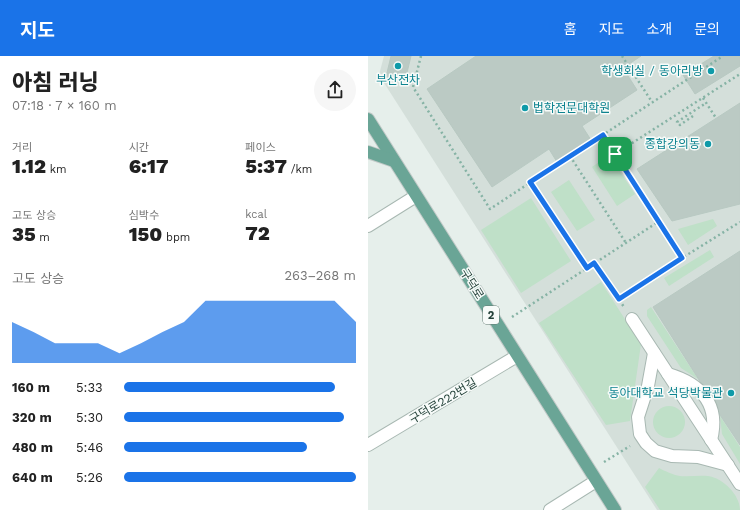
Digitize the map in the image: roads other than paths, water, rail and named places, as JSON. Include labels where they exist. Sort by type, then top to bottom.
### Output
[{"type":"main road","name":"구덕로","points":[[368,119],[615,510]]},
{"type":"main road","points":[[368,152],[394,161]]},
{"type":"street","points":[[368,226],[416,196]]},
{"type":"street","points":[[632,319],[740,484]]},
{"type":"street","points":[[654,353],[648,386],[638,417],[638,426],[643,438],[656,451],[680,457],[698,457],[728,465]]},
{"type":"street","name":"구덕로222번길","points":[[368,446],[517,356]]},
{"type":"street","points":[[668,374],[690,382],[698,388],[706,400],[715,417],[711,440]]},
{"type":"street","points":[[550,510],[593,476]]},
{"type":"place","name":"부산전차","points":[[398,66]]},
{"type":"place","name":"학생회실 / 동아리방","points":[[711,71]]},
{"type":"place","name":"법학전문대학원","points":[[525,108]]},
{"type":"place","name":"종합강의동","points":[[708,144]]},
{"type":"place","name":"동아대학교 석당박물관","points":[[731,393]]}]
